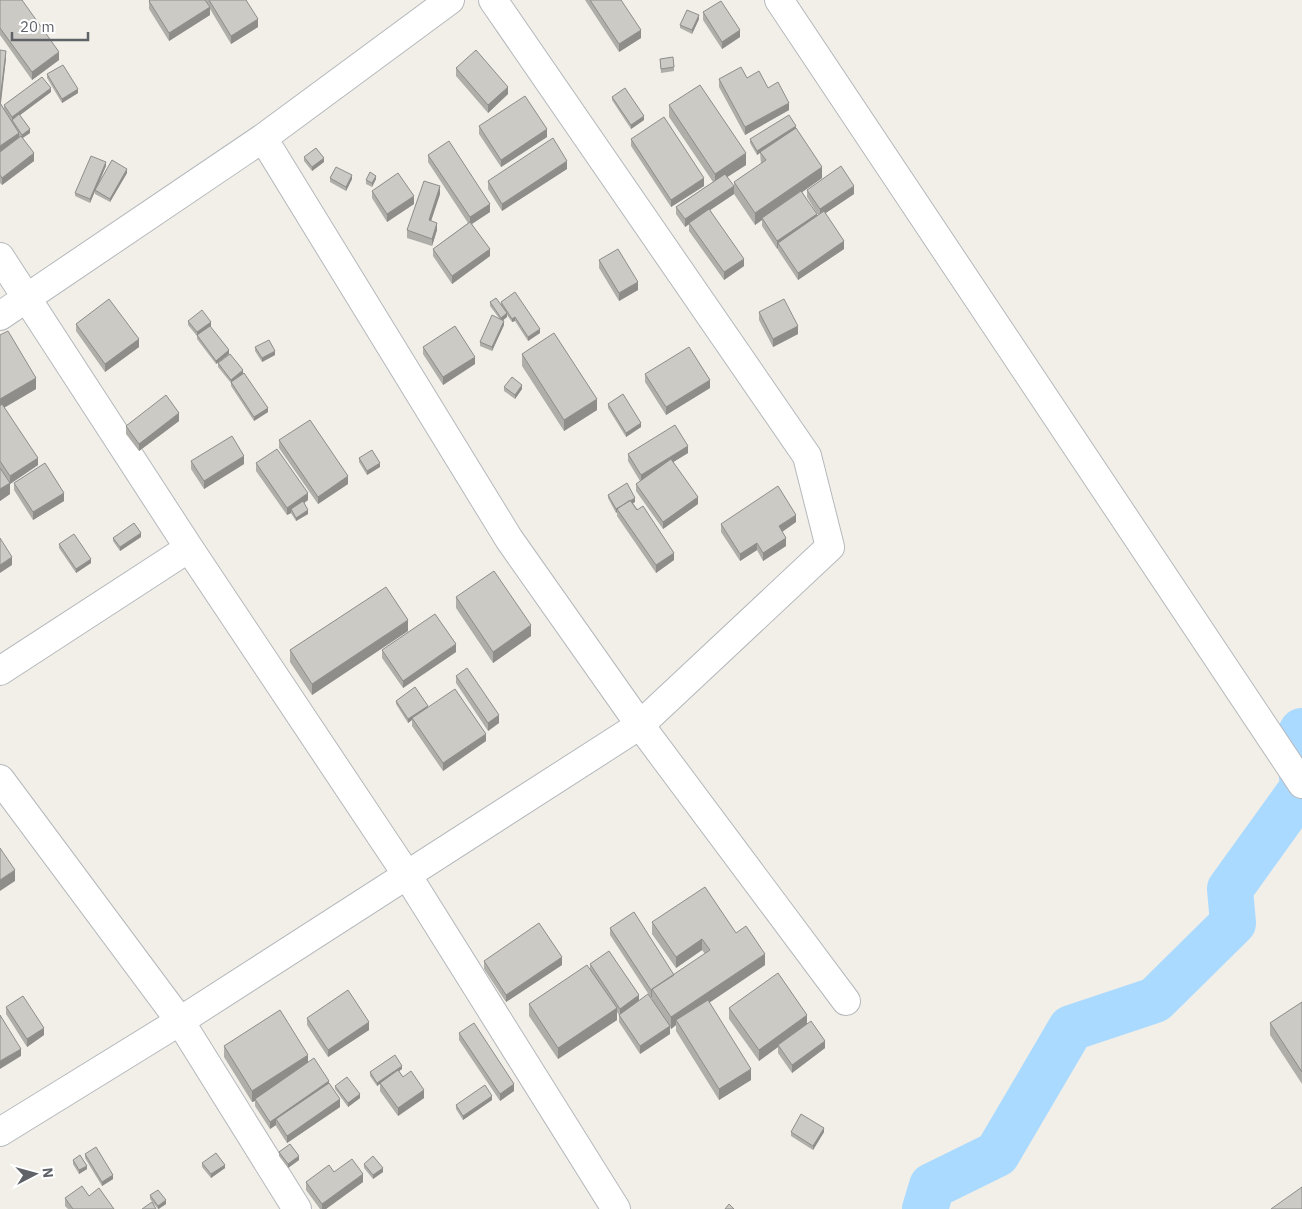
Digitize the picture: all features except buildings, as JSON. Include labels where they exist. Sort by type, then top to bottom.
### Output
[{"type":"street","points":[[0,316],[263,138],[450,0]]},
{"type":"street","points":[[0,1132],[180,1021],[640,725],[830,547],[807,456],[493,0]]},
{"type":"street","points":[[779,0],[1302,784]]},
{"type":"street","points":[[263,138],[509,539],[640,725],[846,1001]]},
{"type":"street","points":[[0,258],[189,548],[407,874],[616,1209]]},
{"type":"street","points":[[0,671],[189,548]]},
{"type":"street","points":[[0,779],[180,1021],[297,1209]]},
{"type":"waterway","points":[[1302,731],[1298,738],[1302,777]]},
{"type":"waterway","points":[[925,1209],[932,1186],[997,1154],[1071,1028],[1155,1000],[1233,923],[1230,889],[1302,789]]}]
